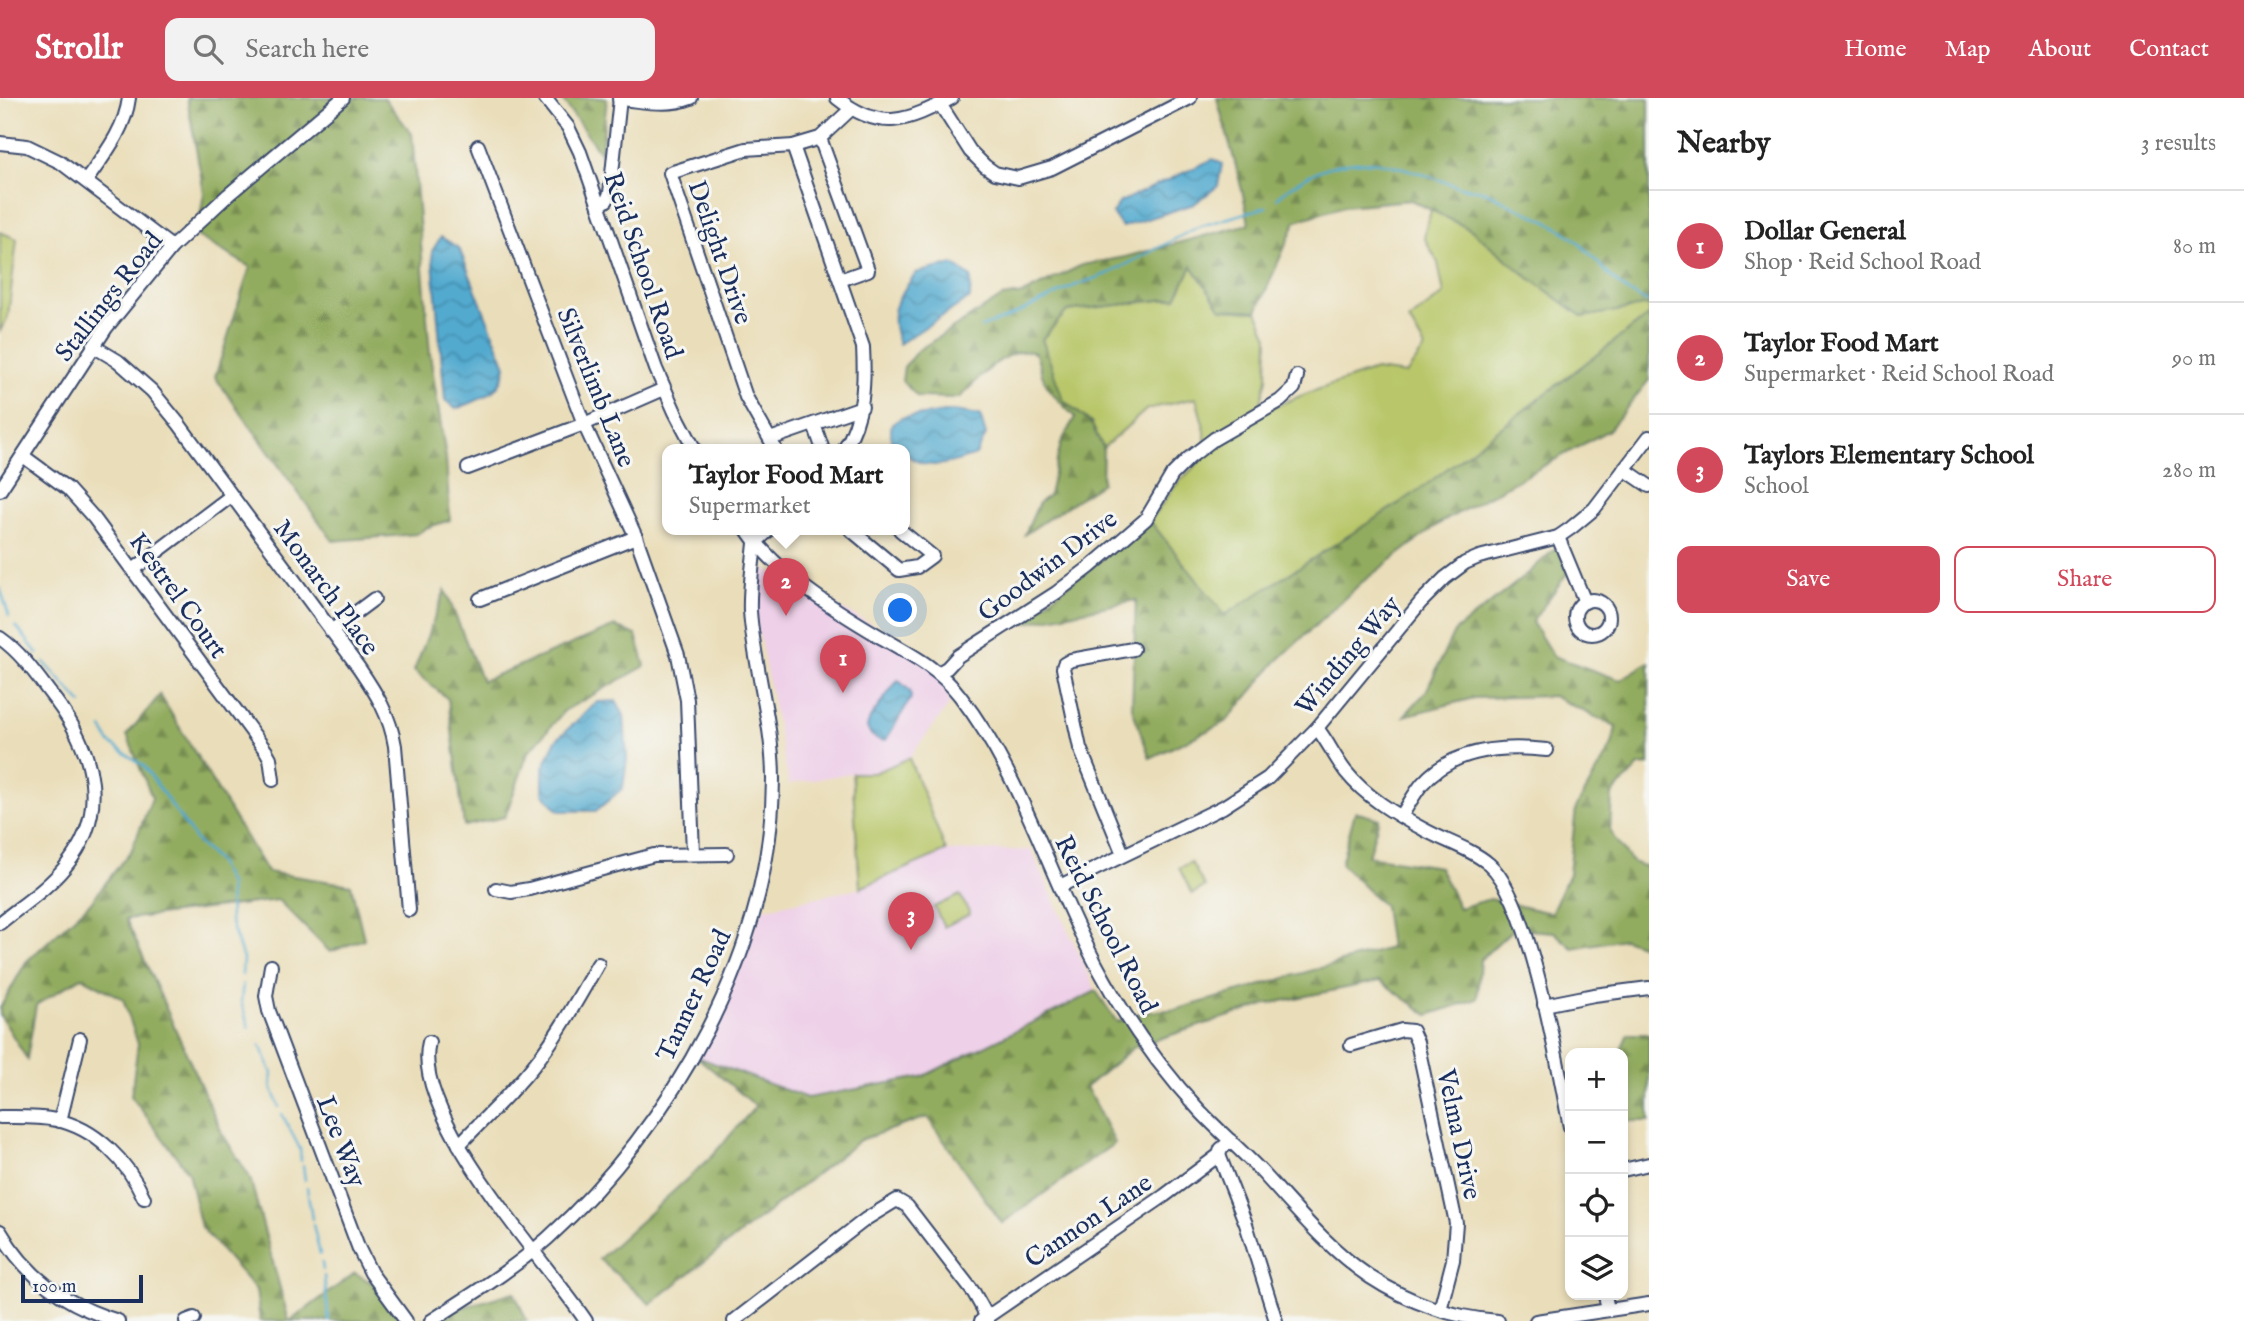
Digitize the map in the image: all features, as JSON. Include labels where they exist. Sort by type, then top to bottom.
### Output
[{"type":"street","points":[[86,181],[122,126],[129,98]]},
{"type":"street","name":"Stallings Road","points":[[0,491],[93,346],[125,302],[172,247],[228,195],[343,98]]},
{"type":"street","name":"Reid School Road","points":[[545,98],[574,139],[664,389],[692,444]]},
{"type":"street","points":[[599,206],[607,200],[610,192],[620,98],[664,104],[691,98]]},
{"type":"street","points":[[837,98],[851,109],[888,121],[907,119],[952,98]]},
{"type":"street","points":[[940,104],[970,151],[985,166],[995,173],[1018,178],[1052,168],[1189,98]]},
{"type":"street","name":"Delight Drive","points":[[773,444],[746,397],[670,173],[746,149],[793,146],[820,138],[851,109]]},
{"type":"street","points":[[820,138],[868,270],[839,280]]},
{"type":"street","points":[[0,143],[36,149],[86,181],[172,247]]},
{"type":"street","name":"Silverlimb Lane","points":[[478,146],[584,424],[636,537],[678,654],[687,700],[693,853]]},
{"type":"street","points":[[793,146],[863,347],[865,379],[862,407],[848,444]]},
{"type":"street","name":"Monarch Place","points":[[93,346],[118,362],[152,391],[375,692],[391,727],[409,910]]},
{"type":"street","name":"Goodwin Drive","points":[[938,673],[958,656],[1056,593],[1090,566],[1146,519],[1172,475],[1183,463],[1214,439],[1280,401],[1294,388],[1297,376]]},
{"type":"street","points":[[468,468],[584,424],[664,389]]},
{"type":"street","points":[[773,444],[814,424],[862,407]]},
{"type":"street","points":[[814,424],[821,444]]},
{"type":"street","name":"Winding Way","points":[[1060,886],[1223,807],[1281,767],[1421,601],[1452,571],[1479,557],[1558,537],[1594,509],[1649,437]]},
{"type":"street","name":"Kestrel Court","points":[[23,456],[80,500],[266,751],[270,758],[273,780]]},
{"type":"street","points":[[1624,469],[1649,486]]},
{"type":"street","points":[[133,570],[231,496]]},
{"type":"street","name":"Reid School Road","points":[[750,535],[755,543],[801,584],[938,673],[959,695],[1015,787],[1095,963],[1133,1028],[1200,1111],[1349,1262],[1393,1291],[1422,1304],[1474,1318],[1498,1321]]},
{"type":"street","points":[[755,543],[764,535]]},
{"type":"street","points":[[857,535],[899,570],[917,567],[932,556],[906,535]]},
{"type":"street","points":[[480,598],[636,537]]},
{"type":"street","points":[[1558,537],[1585,601]]},
{"type":"street","name":"Tanner Road","points":[[431,1321],[494,1280],[534,1250],[568,1219],[642,1134],[673,1089],[722,999],[751,923],[768,846],[773,777],[767,708],[750,612],[755,543]]},
{"type":"street","points":[[331,631],[374,599]]},
{"type":"street","points":[[0,638],[30,666],[75,727],[89,761],[93,794],[90,815],[75,854],[54,879],[0,923]]},
{"type":"street","points":[[1123,854],[1080,748],[1063,668],[1064,664],[1072,660],[1133,649]]},
{"type":"street","points":[[1317,727],[1355,782],[1374,799],[1478,856],[1497,874],[1525,932],[1567,1111]]},
{"type":"street","points":[[1401,816],[1422,784],[1436,771],[1454,761],[1496,748],[1547,750]]},
{"type":"street","points":[[496,889],[511,892],[529,889],[654,855],[727,853]]},
{"type":"street","points":[[459,1145],[536,1063],[598,964]]},
{"type":"street","name":"Lee Way","points":[[271,966],[266,996],[269,1012],[345,1212],[365,1261],[406,1321]]},
{"type":"street","points":[[1544,1005],[1649,988]]},
{"type":"street","name":"Velma Drive","points":[[1351,1045],[1402,1030],[1412,1031],[1417,1042],[1456,1223],[1453,1260],[1440,1310]]},
{"type":"street","points":[[60,1121],[80,1039]]},
{"type":"street","points":[[429,1042],[426,1052],[429,1075],[445,1118],[459,1145],[493,1198],[586,1321]]},
{"type":"street","points":[[0,1117],[60,1121],[82,1130],[107,1146],[133,1177],[144,1198]]},
{"type":"street","name":"Cannon Lane","points":[[984,1320],[1164,1196],[1219,1155],[1231,1141]]},
{"type":"street","points":[[1219,1155],[1247,1224],[1276,1321]]},
{"type":"street","points":[[1628,1169],[1649,1164]]},
{"type":"street","points":[[734,1321],[866,1219],[897,1200],[907,1206],[974,1293],[981,1304],[984,1320]]},
{"type":"street","points":[[0,1231],[18,1258],[46,1285],[74,1304],[118,1321]]},
{"type":"street","points":[[1606,1300],[1608,1310]]},
{"type":"street","points":[[1536,1321],[1649,1304]]},
{"type":"shaded area","points":[[763,568],[892,635],[946,668],[949,705],[909,758],[874,773],[852,773],[789,784],[755,614]]},
{"type":"shaded area","points":[[1031,850],[1096,991],[922,1077],[807,1098],[697,1057],[763,909],[860,888],[946,851]]},
{"type":"green space","points":[[187,98],[384,98],[412,134],[430,354],[446,458],[450,520],[417,534],[333,541],[215,377],[250,267],[197,236],[204,193]]},
{"type":"green space","points":[[561,98],[607,98],[601,154]]},
{"type":"green space","points":[[1217,98],[1649,98],[1649,305],[1583,317],[1528,277],[1470,229],[1411,200],[1344,206],[1296,221],[1257,311],[1221,309],[1192,266],[1176,298],[1067,311],[1042,339],[1063,400],[1091,423],[1103,448],[1102,483],[1025,534],[1039,503],[1049,495],[1061,443],[1075,417],[1048,387],[1035,353],[1024,352],[1003,359],[993,365],[959,398],[918,397],[902,381],[904,367],[917,351],[1002,297],[1023,294],[1082,265],[1125,257],[1249,224],[1239,176]]},
{"type":"green space","points":[[1431,210],[1470,229],[1528,277],[1583,317],[1649,305],[1649,315],[1418,491],[1225,616],[1150,521],[1176,485],[1205,456],[1205,431],[1196,398],[1147,409],[1103,448],[1091,423],[1063,400],[1042,339],[1067,311],[1176,298],[1192,266],[1221,309],[1257,311],[1268,337],[1267,379],[1258,413],[1375,370],[1406,374],[1425,348],[1409,320],[1444,294],[1438,263],[1424,237]]},
{"type":"green space","points":[[0,232],[17,239],[8,317],[0,331]]},
{"type":"green space","points":[[1649,315],[1649,380],[1609,430],[1440,523],[1361,583],[1276,662],[1226,722],[1150,758],[1132,708],[1136,600],[1017,625],[1150,521],[1225,615],[1418,491]]},
{"type":"green space","points":[[1557,547],[1568,572],[1532,622],[1553,656],[1620,680],[1649,662],[1649,765],[1639,766],[1612,794],[1610,832],[1632,862],[1649,868],[1649,948],[1624,939],[1572,948],[1554,932],[1513,929],[1480,960],[1477,999],[1428,1015],[1380,981],[1267,1004],[1134,1047],[1086,1087],[1115,1143],[1002,1223],[927,1117],[860,1140],[650,1304],[599,1259],[710,1158],[756,1106],[697,1057],[807,1098],[922,1077],[1096,991],[1117,1022],[1140,1013],[1178,1009],[1390,948],[1384,906],[1341,864],[1355,812],[1379,819],[1368,856],[1439,867],[1459,908],[1490,899],[1551,913],[1569,874],[1576,808],[1612,745],[1616,727],[1553,696],[1474,698],[1404,716],[1426,692],[1454,632]]},
{"type":"green space","points":[[445,590],[482,681],[615,626],[636,635],[645,666],[564,711],[528,753],[505,817],[464,826],[448,699],[414,671]]},
{"type":"green space","points":[[160,695],[267,872],[351,885],[364,939],[330,952],[278,900],[126,919],[222,1133],[250,1178],[289,1321],[260,1321],[256,1290],[201,1227],[188,1172],[131,1096],[138,1044],[123,999],[82,977],[36,1005],[27,1059],[0,1015],[0,1008],[26,962],[90,903],[132,849],[152,798],[127,735]]},
{"type":"green space","points":[[909,758],[946,851],[860,888],[852,773],[874,773]]},
{"type":"green space","points":[[1191,862],[1205,887],[1192,894],[1179,868]]},
{"type":"green space","points":[[960,895],[970,914],[944,927],[934,907]]},
{"type":"green space","points":[[1628,1034],[1649,1034],[1649,1121],[1628,1121],[1628,1048],[1621,1048]]},
{"type":"green space","points":[[355,1273],[393,1295],[409,1321],[290,1321]]},
{"type":"green space","points":[[514,1292],[527,1321],[417,1321]]},
{"type":"water","points":[[1213,159],[1222,164],[1218,186],[1194,204],[1122,227],[1112,213],[1120,202]]},
{"type":"water","points":[[441,237],[459,248],[506,366],[495,389],[456,409],[445,400],[432,251]]},
{"type":"water","points":[[953,264],[971,277],[970,298],[899,344],[895,333],[894,314],[903,291],[916,273]]},
{"type":"water","points":[[953,411],[980,415],[986,435],[976,455],[931,465],[910,456],[910,444],[894,444],[891,441],[891,425],[901,418]]},
{"type":"water","points":[[898,680],[910,691],[911,698],[886,740],[880,740],[872,735],[867,727],[870,718]]},
{"type":"water","points":[[616,701],[624,715],[627,759],[623,788],[596,811],[559,811],[543,793],[543,768],[556,740],[597,702]]},
{"type":"waterway","points":[[1277,198],[1309,175],[1337,165],[1362,162],[1391,165],[1479,190],[1552,224],[1581,245],[1617,283],[1649,302]]},
{"type":"waterway","points":[[981,327],[1112,272],[1198,227],[1266,207]]},
{"type":"waterway","points":[[0,588],[9,616]]},
{"type":"waterway","points":[[16,626],[38,654]]},
{"type":"waterway","points":[[44,662],[82,704]]},
{"type":"waterway","points":[[102,728],[110,743],[144,766],[197,842],[217,861],[229,884],[230,920],[243,959],[242,975]]},
{"type":"waterway","points":[[243,984],[241,1001],[249,1027]]},
{"type":"waterway","points":[[260,1045],[272,1073],[271,1086],[279,1107]]},
{"type":"waterway","points":[[282,1114],[300,1149],[301,1161]]},
{"type":"waterway","points":[[303,1166],[305,1180]]},
{"type":"waterway","points":[[307,1188],[312,1219]]},
{"type":"waterway","points":[[313,1224],[320,1254]]},
{"type":"waterway","points":[[322,1263],[323,1270]]},
{"type":"waterway","points":[[324,1276],[329,1321]]},
{"type":"place","name":"Taylor Food Mart","points":[[786,616]]},
{"type":"place","name":"Dollar General","points":[[843,693]]},
{"type":"place","name":"Taylors Elementary School","points":[[911,950]]}]
